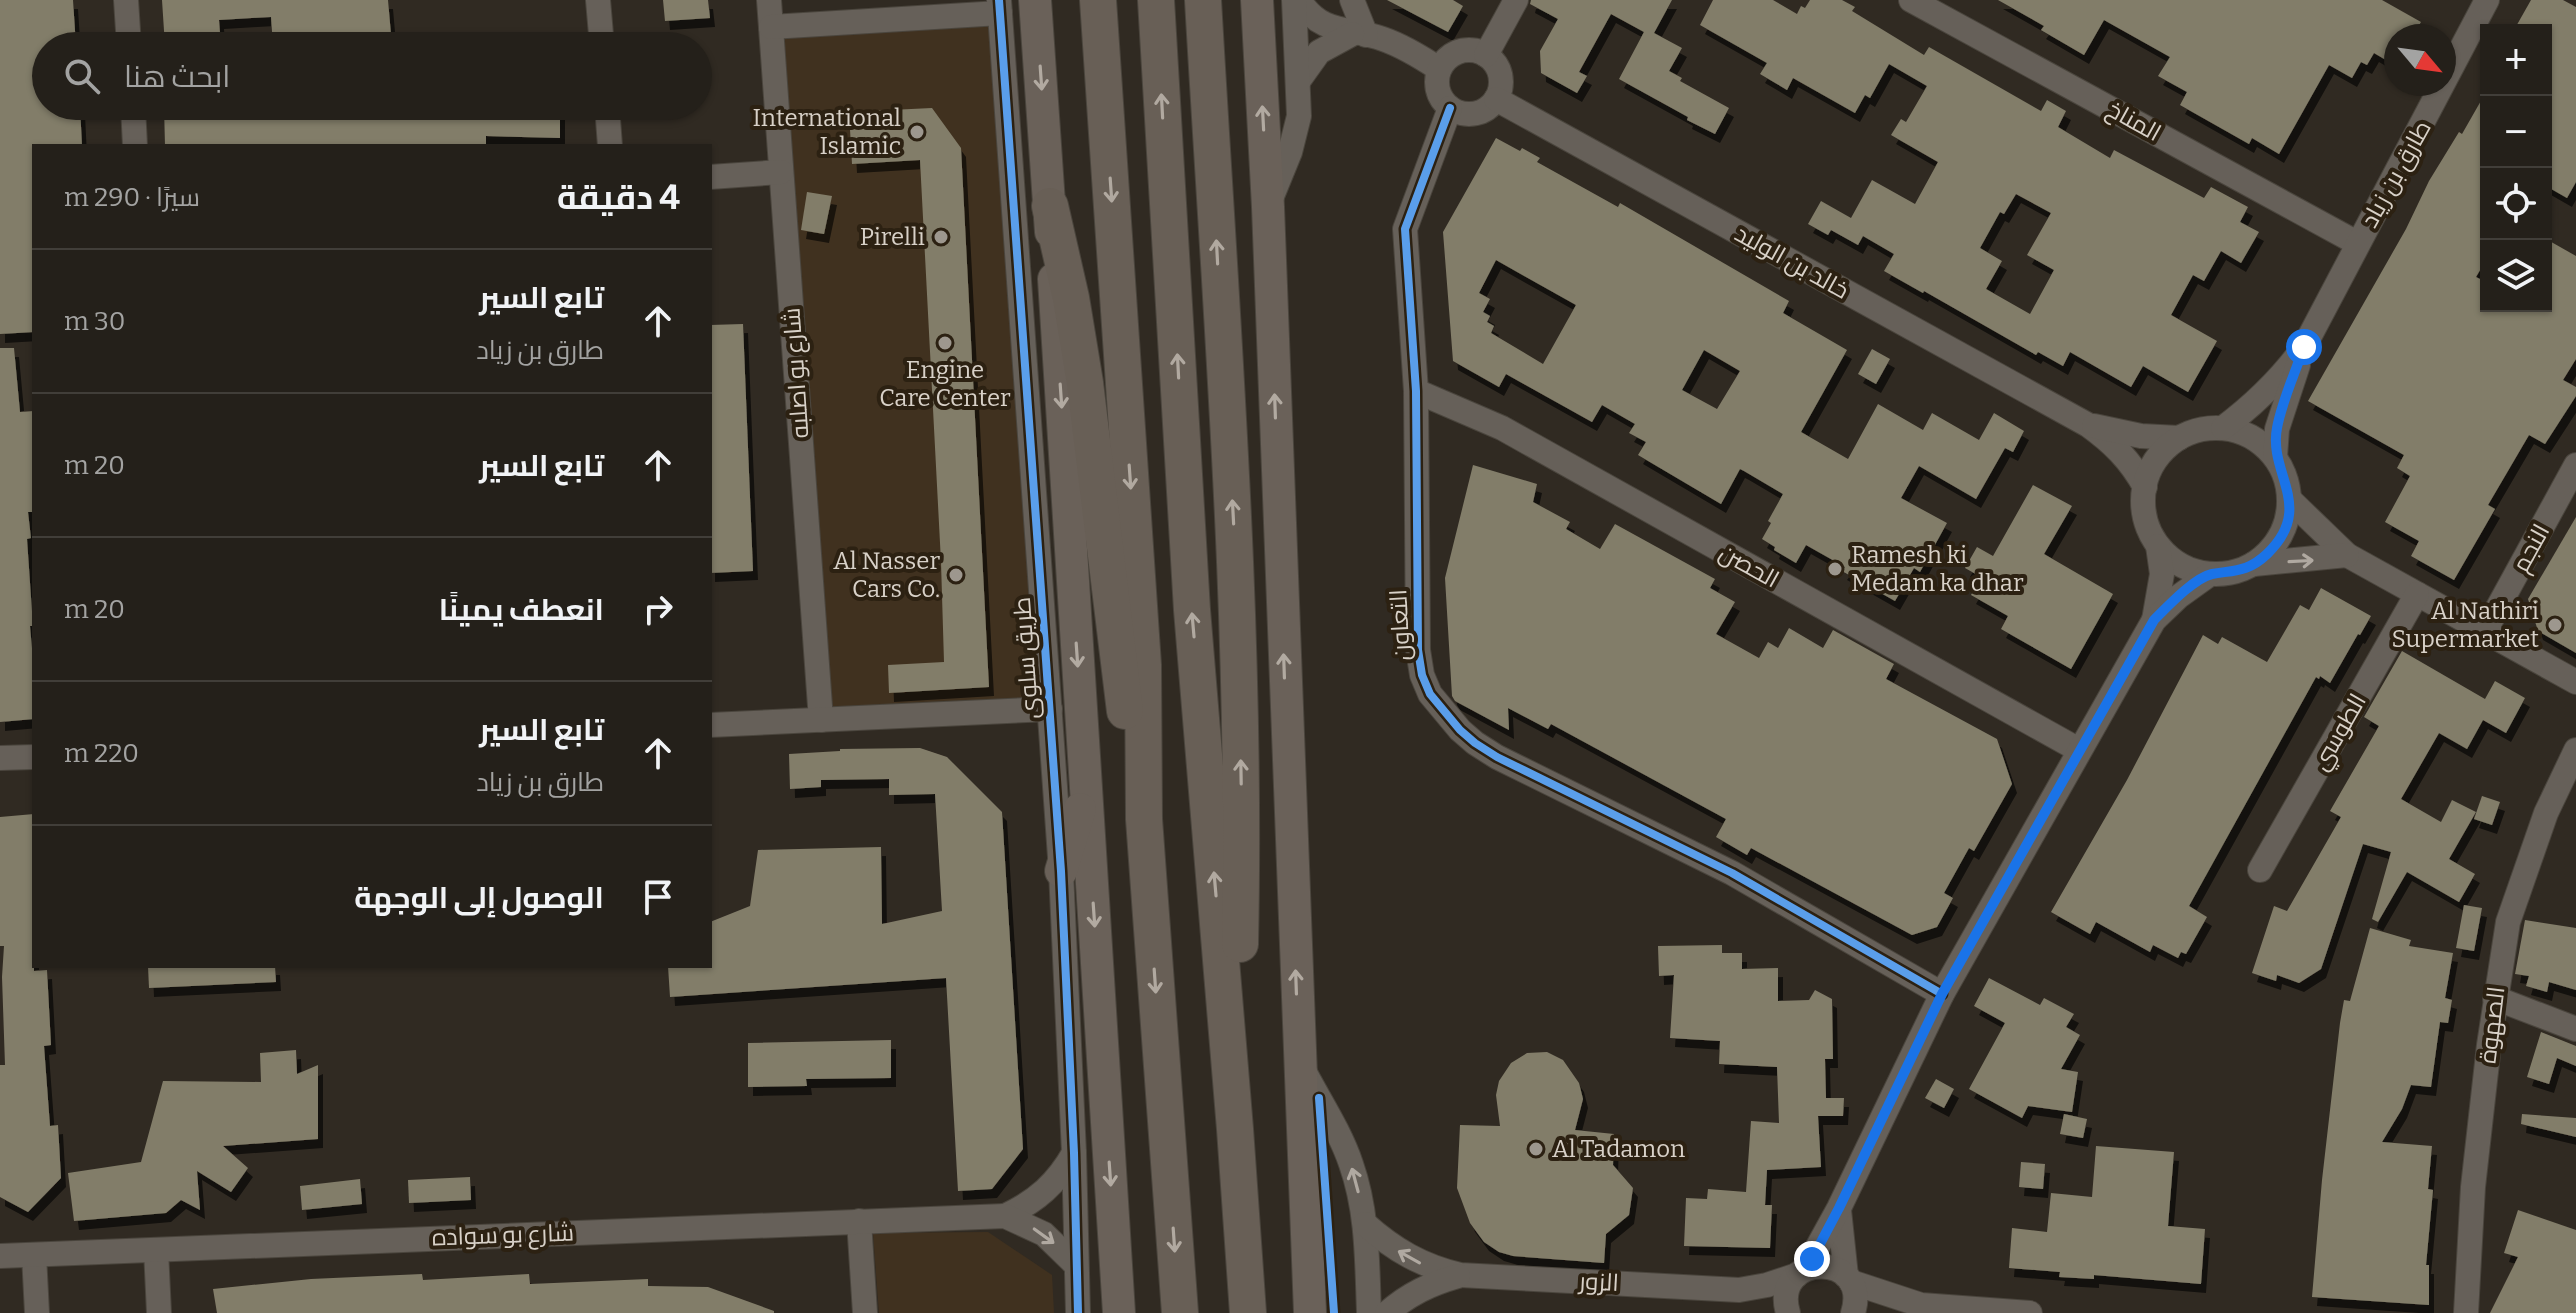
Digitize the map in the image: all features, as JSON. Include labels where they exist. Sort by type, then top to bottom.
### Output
[{"type":"highway","points":[[1098,0],[1143,665],[1144,819],[1180,1313]]},
{"type":"highway","points":[[1156,0],[1192,610],[1248,1313]]},
{"type":"highway","points":[[1203,0],[1239,611],[1242,854],[1235,1129]]},
{"type":"highway","points":[[1050,206],[1071,298],[1085,383],[1118,666],[1144,819]]},
{"type":"main road","points":[[1035,0],[1119,1313]]},
{"type":"main road","points":[[1257,0],[1268,207],[1310,1313]]},
{"type":"main road","points":[[1061,871],[1086,791]]},
{"type":"street","points":[[126,0],[128,32]]},
{"type":"street","points":[[598,0],[601,32]]},
{"type":"street","name":"شارع بو اصلبه","points":[[769,0],[821,720]]},
{"type":"street","points":[[1268,207],[1296,133],[1299,116],[1297,0]]},
{"type":"street","points":[[1297,0],[1321,22],[1396,44],[1439,69]]},
{"type":"street","points":[[1352,0],[1359,35]]},
{"type":"street","points":[[1486,55],[1516,0]]},
{"type":"street","name":"المناخ","points":[[1911,0],[2357,243]]},
{"type":"street","name":"طارق بن زياد","points":[[2223,428],[2283,377],[2304,347],[2487,0]]},
{"type":"street","points":[[771,27],[1000,6]]},
{"type":"street","name":"طريق سلوى","points":[[1000,6],[1061,871],[1078,1313]]},
{"type":"street","points":[[1299,80],[1319,52],[1359,35]]},
{"type":"street","points":[[1470,49],[1486,55],[1497,66],[1501,77],[1496,99],[1485,110],[1475,113],[1464,114],[1450,108],[1439,93],[1437,81],[1439,69],[1445,60],[1459,51],[1470,49]]},
{"type":"street","name":"خالد بن الوليد","points":[[1496,99],[2088,425],[2115,445],[2145,487]]},
{"type":"street","name":"التعاون","points":[[1450,108],[1405,229],[1416,391],[1418,650],[1422,675],[1430,694],[1475,743],[1497,757],[1732,873],[1942,994]]},
{"type":"street","points":[[134,120],[135,144]]},
{"type":"street","points":[[608,120],[610,144]]},
{"type":"street","points":[[712,177],[781,172]]},
{"type":"street","name":"طارق بن زياد","points":[[2275,457],[2277,429],[2304,347]]},
{"type":"street","name":"الحصن","points":[[1416,391],[1502,428],[2079,750]]},
{"type":"street","name":"خالد بن الوليد","points":[[2088,425],[2141,436],[2179,438]]},
{"type":"street","points":[[2154,620],[2162,574],[2158,546],[2147,524],[2145,487],[2160,454],[2179,438],[2208,428],[2223,428],[2257,440],[2275,457],[2285,477],[2290,500],[2286,525],[2273,547],[2254,564],[2233,573],[2210,574],[2186,568],[2158,546]]},
{"type":"street","name":"النجم","points":[[2485,631],[2576,465]]},
{"type":"street","points":[[2290,500],[2347,555],[2576,682]]},
{"type":"street","points":[[2254,564],[2347,555]]},
{"type":"street","points":[[1787,1313],[1786,1294],[1839,1208],[1942,994],[2079,750],[2154,620],[2178,597],[2210,574]]},
{"type":"street","name":"الطوسي","points":[[2260,870],[2417,594]]},
{"type":"street","points":[[712,725],[1050,709]]},
{"type":"street","name":"الصهوة","points":[[2466,1313],[2473,1187],[2495,998],[2508,922],[2546,813],[2576,750]]},
{"type":"street","points":[[0,758],[32,757]]},
{"type":"street","points":[[2495,998],[2576,1029]]},
{"type":"street","points":[[1299,1060],[1351,1163],[1365,1224],[1369,1313]]},
{"type":"street","name":"شارع بو سواده","points":[[0,1256],[1005,1216],[1047,1191],[1074,1153]]},
{"type":"street","points":[[1839,1208],[1840,1233],[1856,1299],[1853,1313]]},
{"type":"street","name":"شارع بو سواده","points":[[1005,1216],[1044,1234],[1076,1265]]},
{"type":"street","points":[[859,1221],[865,1313]]},
{"type":"street","name":"الزور","points":[[1365,1224],[1408,1258],[1460,1275],[1739,1290],[1767,1285],[1802,1272]]},
{"type":"street","points":[[156,1250],[159,1313]]},
{"type":"street","points":[[34,1255],[37,1313]]},
{"type":"street","points":[[1802,1272],[1825,1265],[1849,1279],[1921,1305],[2030,1313]]},
{"type":"street","name":"الزور","points":[[1387,1313],[1409,1295],[1434,1282],[1460,1275]]},
{"type":"street","name":"الزور","points":[[1739,1290],[1787,1313]]},
{"type":"street","points":[[1894,1313],[1921,1305]]},
{"type":"shaded area","points":[[994,21],[1043,702],[830,713],[777,33]]},
{"type":"shaded area","points":[[988,1232],[1052,1275],[1054,1313],[879,1313],[873,1233]]},
{"type":"building","points":[[0,0],[73,0],[75,32],[32,32],[32,120],[81,120],[82,144],[32,144],[32,332],[0,334]]},
{"type":"building","points":[[162,0],[388,0],[391,32],[272,32],[271,17],[219,20],[220,32],[164,32]]},
{"type":"building","points":[[663,0],[708,0],[710,18],[665,21]]},
{"type":"building","points":[[1387,0],[1453,0],[1463,6],[1448,32]]},
{"type":"building","points":[[1531,0],[1672,0],[1654,33],[1682,48],[1669,71],[1682,78],[1680,81],[1729,108],[1715,134],[1619,79],[1644,32],[1611,14],[1579,72],[1587,76],[1577,93],[1541,73],[1540,51],[1558,19],[1530,4]]},
{"type":"building","points":[[1713,0],[1773,0],[1797,14],[1801,6],[1805,8],[1810,0],[1842,0],[1855,7],[1852,11],[1924,55],[1929,47],[2041,111],[2047,100],[2066,111],[2058,127],[2110,158],[2114,150],[2204,198],[2211,187],[2248,207],[2240,222],[2259,232],[2241,263],[2221,251],[2204,281],[2193,275],[2171,315],[2217,341],[2188,392],[2143,366],[2131,387],[2070,352],[2063,366],[2038,352],[2036,355],[1884,271],[1894,254],[1863,236],[1858,245],[1831,230],[1828,235],[1808,224],[1821,201],[1851,218],[1872,180],[1915,204],[1938,162],[1891,135],[1901,119],[1906,122],[1927,86],[1889,64],[1870,98],[1865,95],[1855,113],[1793,78],[1787,90],[1760,74],[1767,63],[1700,25]],"holes":[[[2016,194],[2051,213],[2027,255],[2054,270],[2030,314],[1986,289],[2002,261],[1980,248],[2000,212],[2004,214]]]},
{"type":"building","points":[[1998,0],[2382,0],[2421,22],[2384,24],[2384,59],[2374,53],[2367,65],[2361,62],[2352,78],[2329,65],[2279,154],[2252,138],[2249,144],[2180,105],[2187,92],[2158,76],[2170,57],[2104,20],[2084,55],[2041,30],[2044,26]]},
{"type":"building","points":[[2531,0],[2563,0],[2576,7],[2576,182],[2567,198],[2552,189],[2552,24],[2517,24]]},
{"type":"building","points":[[2480,102],[2480,270],[2476,277],[2480,279],[2480,312],[2552,312],[2552,242],[2576,256],[2576,359],[2563,380],[2576,387],[2576,396],[2545,444],[2529,435],[2488,505],[2495,509],[2454,580],[2411,556],[2419,541],[2385,522],[2410,476],[2397,468],[2404,455],[2308,401],[2406,229],[2429,181],[2459,132],[2462,134]]},
{"type":"building","points":[[932,108],[961,148],[989,687],[889,693],[888,665],[944,662],[920,160],[852,164],[849,112]]},
{"type":"building","points":[[164,120],[560,120],[560,138],[486,136],[486,144],[165,144]]},
{"type":"building","points":[[1496,138],[1540,158],[1537,162],[1618,207],[1620,203],[1789,301],[1783,313],[1847,350],[1801,432],[1848,459],[1878,404],[1923,430],[1932,413],[1979,440],[1994,413],[2024,431],[2013,452],[2005,448],[1976,499],[1919,466],[1901,498],[1947,523],[1920,572],[1914,568],[1895,601],[1842,571],[1845,567],[1806,545],[1796,563],[1774,550],[1775,547],[1762,539],[1783,494],[1744,471],[1740,469],[1721,504],[1638,455],[1646,442],[1629,433],[1635,424],[1602,405],[1592,422],[1506,374],[1499,387],[1453,361],[1443,232]],"holes":[[[1496,260],[1576,305],[1543,364],[1491,333],[1494,326],[1487,322],[1490,316],[1483,312],[1490,299],[1479,293]],[[1704,350],[1740,371],[1717,409],[1682,390]]]},
{"type":"building","points":[[807,192],[832,196],[824,234],[801,230]]},
{"type":"building","points":[[743,324],[753,571],[712,573],[712,325]]},
{"type":"building","points":[[0,348],[14,348],[20,412],[32,411],[32,512],[28,512],[31,538],[27,539],[32,612],[32,719],[0,722]]},
{"type":"building","points":[[1872,349],[1890,359],[1876,384],[1858,374]]},
{"type":"building","points":[[1473,465],[1537,484],[1533,502],[1570,522],[1566,529],[1600,549],[1615,524],[1715,579],[1710,588],[1735,602],[1716,634],[1759,658],[1768,642],[1778,648],[1789,628],[1823,648],[1833,630],[1894,664],[1886,679],[1997,739],[2012,784],[1974,851],[1969,848],[1944,893],[1953,898],[1937,927],[1912,935],[1751,848],[1747,855],[1716,837],[1726,819],[1551,724],[1548,729],[1508,708],[1509,730],[1455,701],[1452,696],[1445,578]]},
{"type":"building","points":[[2033,485],[2072,506],[2044,554],[2113,594],[2071,669],[2001,629],[2008,616],[1971,595],[1981,577],[1965,568],[1977,547],[1993,556]]},
{"type":"building","points":[[2576,517],[2576,653],[2538,631],[2528,599]]},
{"type":"building","points":[[2321,588],[2371,616],[2330,683],[2320,676],[2319,679],[2316,677],[2189,906],[2207,917],[2186,954],[2181,952],[2178,958],[2153,945],[2150,952],[2096,922],[2090,934],[2051,912],[2127,780],[2203,635],[2218,644],[2222,637],[2267,662],[2300,605],[2309,610]]},
{"type":"building","points":[[2402,651],[2485,699],[2495,681],[2525,698],[2506,733],[2483,720],[2467,749],[2439,733],[2401,799],[2441,822],[2452,800],[2476,812],[2449,859],[2475,874],[2459,902],[2407,872],[2378,922],[2372,919],[2391,852],[2363,844],[2321,969],[2299,983],[2277,975],[2276,981],[2252,973],[2274,906],[2287,911],[2341,817],[2330,811],[2379,726],[2364,717]]},
{"type":"building","points":[[920,748],[947,757],[1002,812],[1023,1149],[992,1189],[958,1191],[946,978],[670,997],[668,968],[712,968],[712,921],[750,906],[758,850],[881,847],[882,924],[942,911],[935,794],[889,795],[889,779],[821,780],[821,787],[790,789],[789,754]]},
{"type":"building","points":[[2482,796],[2500,802],[2492,825],[2474,819]]},
{"type":"building","points":[[32,814],[32,968],[34,971],[47,970],[51,1045],[44,1046],[50,1126],[58,1125],[61,1178],[28,1212],[0,1197],[0,1065],[5,1065],[4,946],[0,946],[0,817]]},
{"type":"building","points":[[2464,905],[2482,908],[2474,951],[2456,948]]},
{"type":"building","points":[[2525,920],[2576,928],[2576,990],[2549,982],[2547,992],[2526,986],[2529,976],[2515,974]]},
{"type":"building","points":[[2370,928],[2411,940],[2409,946],[2453,953],[2445,998],[2452,1000],[2448,1023],[2440,1022],[2431,1087],[2411,1085],[2402,1109],[2382,1142],[2432,1146],[2428,1189],[2433,1190],[2426,1265],[2429,1265],[2429,1305],[2312,1297],[2340,1023],[2344,1000],[2350,1001]]},
{"type":"building","points":[[1722,945],[1722,953],[1742,953],[1742,969],[1778,968],[1778,1001],[1809,1000],[1815,990],[1832,999],[1833,1059],[1825,1059],[1826,1098],[1844,1098],[1843,1116],[1818,1116],[1821,1167],[1767,1170],[1765,1205],[1772,1205],[1770,1248],[1684,1246],[1686,1198],[1707,1199],[1708,1189],[1746,1192],[1751,1121],[1779,1123],[1777,1067],[1719,1064],[1720,1041],[1670,1038],[1674,975],[1659,976],[1658,946]]},
{"type":"building","points":[[148,968],[275,968],[276,982],[149,988]]},
{"type":"building","points":[[1989,978],[2040,1005],[2044,998],[2074,1014],[2066,1027],[2080,1035],[2061,1069],[2078,1072],[2072,1112],[2028,1106],[2022,1118],[1969,1089],[2005,1023],[1974,1006]]},
{"type":"building","points":[[2541,1032],[2576,1046],[2576,1066],[2557,1058],[2549,1084],[2527,1077]]},
{"type":"building","points":[[891,1040],[891,1078],[806,1079],[807,1086],[748,1087],[748,1043]]},
{"type":"building","points":[[296,1050],[297,1074],[318,1065],[318,1139],[223,1146],[248,1168],[231,1192],[197,1171],[200,1210],[181,1200],[166,1213],[74,1221],[68,1173],[141,1162],[163,1081],[261,1082],[260,1053]]},
{"type":"building","name":"Al Tadamon","points":[[1547,1052],[1563,1060],[1579,1083],[1583,1099],[1575,1130],[1614,1134],[1613,1165],[1633,1188],[1629,1215],[1606,1234],[1604,1263],[1513,1256],[1499,1252],[1484,1242],[1470,1223],[1457,1188],[1460,1125],[1500,1126],[1496,1095],[1499,1081],[1511,1063],[1527,1053]]},
{"type":"building","points":[[1936,1079],[1954,1089],[1944,1108],[1925,1098]]},
{"type":"building","points":[[2064,1114],[2087,1119],[2083,1138],[2060,1134]]},
{"type":"building","points":[[2522,1114],[2576,1118],[2576,1137],[2521,1124]]},
{"type":"building","points":[[2096,1146],[2174,1152],[2168,1226],[2205,1229],[2201,1284],[2094,1275],[2094,1279],[2059,1277],[2060,1272],[2009,1268],[2012,1228],[2047,1232],[2051,1193],[2092,1197]]},
{"type":"building","points":[[2021,1162],[2045,1164],[2043,1189],[2019,1187]]},
{"type":"building","points":[[470,1177],[471,1200],[409,1203],[408,1180]]},
{"type":"building","points":[[360,1179],[362,1204],[302,1210],[300,1186]]},
{"type":"building","points":[[2518,1210],[2576,1230],[2576,1313],[2490,1313],[2518,1257],[2504,1253]]},
{"type":"building","points":[[422,1274],[423,1280],[529,1274],[530,1284],[648,1279],[648,1286],[708,1287],[774,1313],[217,1313],[213,1289],[311,1279]]},
{"type":"cycle path","points":[[999,0],[1061,871],[1078,1313]]},
{"type":"cycle path","points":[[1450,108],[1405,229],[1416,391],[1418,650],[1422,675],[1430,694],[1460,730],[1497,757],[1732,873],[1942,994]]},
{"type":"cycle path","points":[[1319,1098],[1334,1313]]},
{"type":"place","name":"International Islamic","points":[[917,132]]},
{"type":"place","name":"Pirelli","points":[[941,237]]},
{"type":"place","name":"Engine Care Center","points":[[945,343]]},
{"type":"place","name":"Ramesh ki Medam ka dhar","points":[[1835,569]]},
{"type":"place","name":"Al Nasser Cars Co.","points":[[956,575]]},
{"type":"place","name":"Al Nathiri Supermarket","points":[[2555,625]]},
{"type":"place","name":"Al Tadamon","points":[[1536,1149]]},
{"type":"route","points":[[1812,1259],[1942,994],[2154,620],[2178,597],[2210,574],[2233,573],[2254,564],[2281,537],[2290,500],[2285,477],[2275,457],[2277,429],[2304,347]]}]
